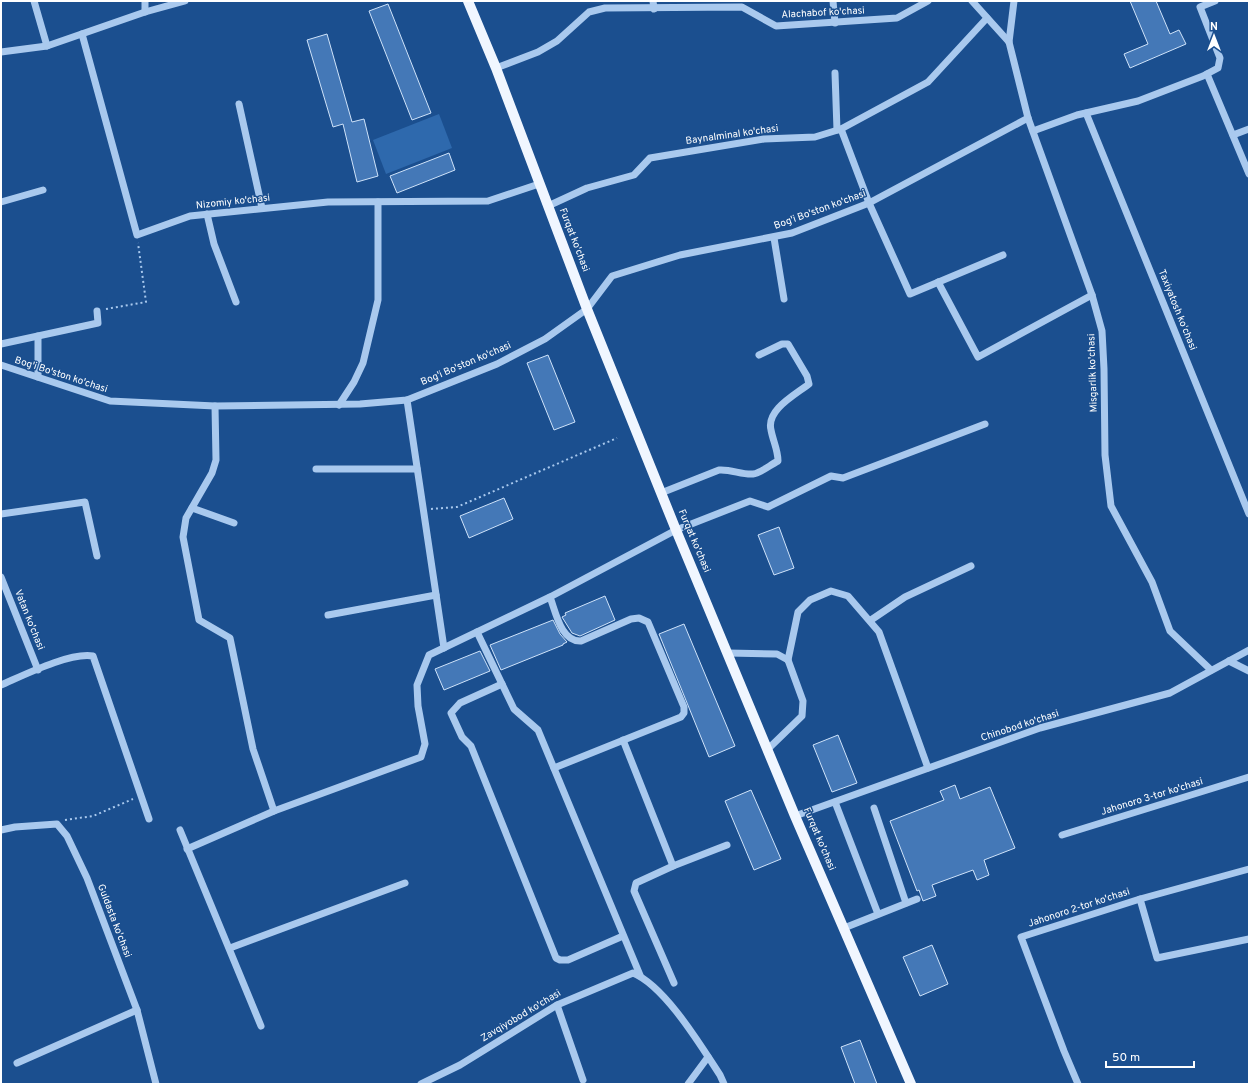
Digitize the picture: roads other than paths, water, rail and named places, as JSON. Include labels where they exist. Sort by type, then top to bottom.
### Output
[{"type":"main road","name":"Furqat ko'chasi","points":[[468,1],[496,68],[587,309],[676,530],[795,816],[911,1084]]},
{"type":"street","points":[[34,1],[47,46]]},
{"type":"street","points":[[145,1],[145,12]]},
{"type":"street","points":[[1,52],[47,46],[145,12],[185,1]]},
{"type":"street","points":[[653,1],[654,9]]},
{"type":"street","points":[[833,1],[835,23]]},
{"type":"street","name":"Alachabof ko'chasi","points":[[496,68],[538,52],[557,41],[589,12],[605,8],[654,9],[742,4],[776,26],[896,18],[928,1]]},
{"type":"street","name":"Misgarlik ko'chasi","points":[[972,1],[1009,42],[1028,118],[1092,295],[1102,331],[1105,455],[1111,506],[1152,582],[1170,631],[1211,670]]},
{"type":"street","points":[[1009,42],[1014,1]]},
{"type":"street","points":[[1033,131],[1086,113],[1138,101],[1207,74],[1218,68],[1220,58],[1200,7],[1215,1]]},
{"type":"street","name":"Baynalminal ko'chasi","points":[[548,206],[587,188],[634,175],[650,158],[764,139],[815,137],[839,130],[928,82],[987,18]]},
{"type":"street","name":"Nizomiy ko'chasi","points":[[82,34],[138,235],[190,216],[328,202],[488,201],[539,184]]},
{"type":"street","points":[[835,73],[839,130],[869,203],[910,294],[1003,255]]},
{"type":"street","points":[[1207,74],[1249,174]]},
{"type":"street","points":[[239,104],[262,208]]},
{"type":"street","name":"Taxiyatosh koʻchasi","points":[[1086,113],[1249,514]]},
{"type":"street","name":"Bog'i Bo'ston ko'chasi","points":[[1,365],[110,401],[215,406],[339,404],[407,400],[497,364],[545,339],[587,309],[612,276],[680,255],[774,238],[869,203],[1028,118]]},
{"type":"street","points":[[1233,135],[1249,129]]},
{"type":"street","points":[[1,202],[43,190]]},
{"type":"street","points":[[339,404],[354,382],[363,363],[378,300],[378,202]]},
{"type":"street","points":[[207,214],[214,244],[236,302]]},
{"type":"street","points":[[774,238],[784,300]]},
{"type":"street","points":[[938,282],[978,357],[1092,295]]},
{"type":"street","points":[[1,344],[98,323],[97,311]]},
{"type":"street","points":[[38,336],[38,377]]},
{"type":"street","points":[[661,493],[719,470],[728,469],[744,474],[754,474],[778,461],[778,455],[770,429],[773,414],[809,384],[807,376],[788,344],[782,344],[759,355]]},
{"type":"street","points":[[407,400],[444,648]]},
{"type":"street","points":[[215,406],[216,460],[212,473],[186,518],[183,538],[199,620],[230,638],[253,749],[274,811]]},
{"type":"street","points":[[188,849],[274,811],[421,757],[425,744],[418,706],[417,685],[429,655],[550,597],[676,530],[750,501],[768,507],[831,476],[843,478],[985,424]]},
{"type":"street","points":[[316,469],[417,469]]},
{"type":"street","points":[[1,514],[85,502],[97,556]]},
{"type":"street","points":[[192,508],[234,523]]},
{"type":"street","points":[[871,620],[905,597],[971,566]]},
{"type":"street","name":"Vatan ko'chasi","points":[[1,577],[38,670]]},
{"type":"street","points":[[768,749],[802,716],[803,701],[788,660],[798,612],[810,600],[831,591],[848,596],[871,620],[879,632],[928,768]]},
{"type":"street","points":[[328,615],[436,595]]},
{"type":"street","points":[[550,597],[566,636],[573,642],[581,641],[631,619],[639,618],[648,622],[684,707],[684,713],[681,717],[554,768]]},
{"type":"street","points":[[477,632],[514,709],[538,730],[640,976],[670,1003],[708,1057],[724,1084]]},
{"type":"street","name":"Chinobod ko'chasi","points":[[795,816],[1040,728],[1170,693],[1249,650]]},
{"type":"street","points":[[728,653],[777,654],[788,660]]},
{"type":"street","points":[[1,684],[83,654],[94,656],[149,819]]},
{"type":"street","points":[[1229,661],[1249,671]]},
{"type":"street","points":[[502,684],[460,703],[451,713],[462,738],[470,746],[556,958],[560,960],[568,960],[623,936]]},
{"type":"street","points":[[623,740],[673,866]]},
{"type":"street","name":"Jahonoro 3-tor ko'chasi","points":[[1062,835],[1249,777]]},
{"type":"street","points":[[835,802],[878,914]]},
{"type":"street","points":[[874,808],[906,903]]},
{"type":"street","name":"Guldasta ko'chasi","points":[[1,830],[15,827],[57,824],[67,836],[87,878],[137,1010],[156,1084]]},
{"type":"street","points":[[180,830],[261,1026]]},
{"type":"street","points":[[674,983],[634,891],[636,883],[673,866],[727,845]]},
{"type":"street","name":"Jahonoro 2-tor ko'chasi","points":[[1078,1084],[1021,938],[1140,899],[1249,869]]},
{"type":"street","points":[[230,948],[405,883]]},
{"type":"street","points":[[844,928],[917,899]]},
{"type":"street","points":[[1140,899],[1157,958],[1249,939]]},
{"type":"street","name":"Zavqiyobod ko'chasi","points":[[422,1084],[460,1064],[557,1005],[627,974],[633,973],[640,976]]},
{"type":"street","points":[[557,1005],[583,1080]]},
{"type":"street","points":[[17,1063],[137,1010]]},
{"type":"street","points":[[688,1084],[708,1057]]}]
